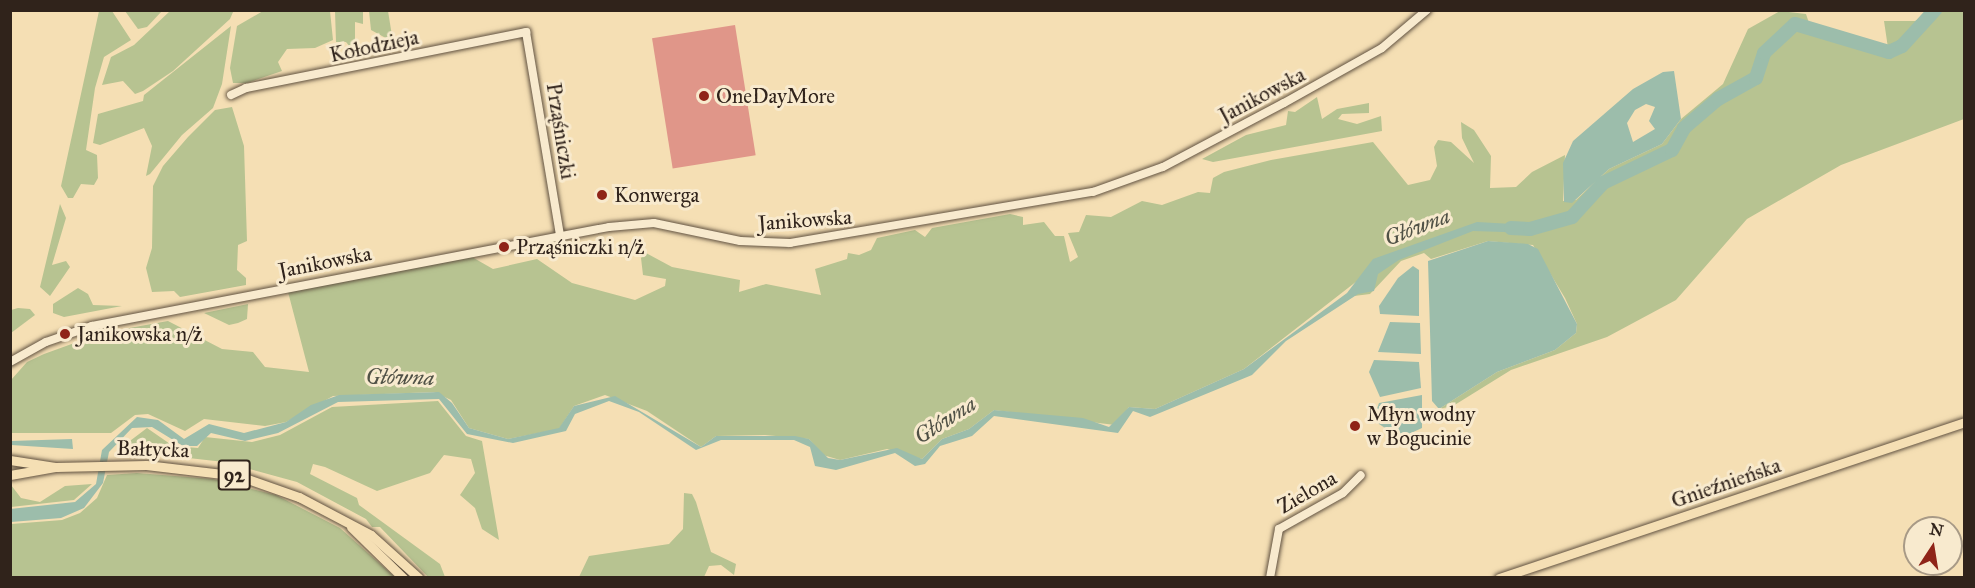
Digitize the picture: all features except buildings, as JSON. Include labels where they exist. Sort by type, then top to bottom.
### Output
[{"type":"main road","name":"Gnieźnieńska","points":[[1498,578],[1965,422]]},
{"type":"main road","name":"Bałtycka","points":[[10,460],[56,467]]},
{"type":"main road","name":"Bałtycka","points":[[10,475],[56,467],[111,465],[175,466],[239,476],[300,497],[371,535],[419,578]]},
{"type":"main road","name":"Bałtycka","points":[[347,523],[403,578]]},
{"type":"street","name":"Janikowska","points":[[10,362],[46,342],[92,326],[560,236],[654,223],[740,241],[790,243],[1102,189],[1163,167],[1344,70],[1396,39],[1427,10]]},
{"type":"street","name":"Prząśniczki","points":[[526,32],[560,236]]},
{"type":"street","name":"Kołodzieja","points":[[231,95],[246,88],[526,32]]},
{"type":"street","name":"Zielona","points":[[1270,578],[1279,529],[1343,493],[1361,475]]},
{"type":"green space","points":[[99,11],[112,11],[131,40],[104,57],[95,88],[86,150],[97,155],[98,178],[94,185],[81,184],[73,198],[68,198],[61,186]]},
{"type":"green space","points":[[125,11],[162,11],[147,27],[138,29]]},
{"type":"green space","points":[[170,11],[233,12],[230,19],[173,71],[143,91],[135,94],[123,81],[102,85],[111,57],[134,45]]},
{"type":"green space","points":[[263,11],[330,11],[333,40],[315,48],[287,49],[278,62],[282,71],[247,83],[233,83],[230,68],[237,26]]},
{"type":"green space","points":[[335,11],[363,11],[363,24],[355,22],[355,53],[346,42],[336,42]]},
{"type":"green space","points":[[369,11],[388,11],[393,42],[371,30]]},
{"type":"green space","points":[[1780,11],[1806,14],[1809,23],[1846,39],[1888,48],[1884,21],[1915,21],[1937,11],[1964,11],[1964,119],[1841,165],[1747,219],[1676,300],[1607,337],[1511,370],[1453,406],[1439,409],[1497,372],[1555,350],[1576,333],[1577,324],[1565,298],[1533,245],[1488,241],[1431,259],[1424,253],[1401,261],[1370,294],[1354,296],[1357,281],[1244,369],[1155,409],[1129,407],[1115,425],[994,410],[969,429],[942,439],[922,459],[887,449],[840,460],[823,455],[809,439],[765,435],[716,436],[701,447],[647,411],[605,395],[574,406],[559,429],[508,439],[469,428],[451,400],[434,392],[333,396],[286,422],[265,426],[204,419],[185,431],[148,414],[135,415],[111,433],[11,433],[11,380],[27,362],[44,354],[102,333],[168,321],[222,349],[253,352],[265,367],[309,372],[288,292],[472,257],[493,269],[537,259],[572,283],[635,300],[665,286],[666,279],[643,275],[641,258],[646,253],[672,267],[740,280],[739,292],[766,284],[821,295],[815,269],[847,259],[848,253],[859,255],[871,250],[877,238],[915,230],[925,237],[932,228],[1010,214],[1023,217],[1023,225],[1044,222],[1055,236],[1064,236],[1070,262],[1078,257],[1068,233],[1079,232],[1086,215],[1111,217],[1142,201],[1162,205],[1198,192],[1210,193],[1213,178],[1224,172],[1271,160],[1373,142],[1408,185],[1430,180],[1437,166],[1434,147],[1438,140],[1451,142],[1474,163],[1462,138],[1461,122],[1474,130],[1491,156],[1490,188],[1516,187],[1532,172],[1565,155],[1563,201],[1576,200],[1609,169],[1662,144],[1681,119],[1723,84],[1748,29]]},
{"type":"green space","points":[[231,26],[222,84],[213,108],[182,135],[150,174],[146,176],[152,146],[144,128],[100,145],[93,143],[98,114],[143,101],[144,95]]},
{"type":"green space","points":[[1317,97],[1322,119],[1337,109],[1369,103],[1369,113],[1342,114],[1338,119],[1357,124],[1381,116],[1382,131],[1213,162],[1202,159],[1246,135],[1286,125],[1288,111],[1295,112]]},
{"type":"green space","points":[[232,107],[244,146],[247,241],[238,245],[237,270],[246,278],[246,285],[180,297],[174,291],[152,292],[146,268],[152,248],[153,186],[163,166],[215,110]]},
{"type":"green space","points":[[60,204],[66,218],[52,265],[66,261],[70,267],[50,296],[40,287]]},
{"type":"green space","points":[[78,288],[88,294],[93,305],[122,306],[64,317],[53,313],[53,304]]},
{"type":"green space","points":[[248,304],[247,319],[229,325],[204,313]]},
{"type":"green space","points":[[30,309],[35,315],[11,333],[11,310]]},
{"type":"green space","points":[[438,401],[466,436],[482,441],[499,540],[482,529],[475,508],[460,495],[475,473],[471,459],[444,455],[430,473],[377,491],[325,467],[313,464],[310,474],[357,498],[359,505],[440,564],[445,577],[429,578],[380,527],[372,527],[366,519],[297,482],[224,462],[118,450],[147,428],[173,446],[198,448],[205,437],[252,442],[280,435],[332,407]]},
{"type":"green space","points":[[137,473],[213,479],[276,495],[340,528],[396,578],[11,578],[11,524],[62,520],[80,513],[97,498],[107,475]]},
{"type":"green space","points":[[92,484],[74,500],[11,507],[11,485],[21,498],[40,502],[65,486]]},
{"type":"green space","points":[[684,493],[692,494],[696,502],[711,552],[736,564],[734,575],[721,565],[709,566],[704,577],[579,577],[589,556],[669,544],[683,529]]},
{"type":"shaded area","points":[[1674,71],[1681,119],[1662,144],[1609,169],[1572,203],[1564,202],[1563,163],[1573,141],[1633,89],[1663,72]],"holes":[[[1646,104],[1655,107],[1649,121],[1655,129],[1633,142],[1627,123],[1635,110]]]},
{"type":"shaded area","points":[[1477,222],[1530,225],[1530,233],[1473,231],[1399,260],[1378,274],[1374,291],[1358,294],[1286,341],[1252,375],[1150,417],[1133,411],[1118,433],[994,416],[972,436],[940,446],[925,464],[915,466],[895,453],[836,470],[815,466],[810,447],[794,440],[721,440],[696,450],[639,412],[609,401],[575,414],[566,431],[513,443],[467,434],[439,399],[338,402],[278,433],[245,441],[211,433],[197,446],[183,446],[152,427],[132,428],[109,452],[103,483],[84,508],[61,518],[11,522],[10,509],[75,502],[96,484],[102,450],[137,417],[158,420],[184,439],[209,424],[244,433],[286,422],[311,405],[339,395],[439,392],[452,403],[469,428],[508,439],[559,428],[574,406],[615,396],[701,447],[716,436],[795,436],[809,439],[828,458],[840,460],[897,448],[922,459],[942,439],[969,429],[994,410],[1083,418],[1109,427],[1129,407],[1155,409],[1244,369],[1347,293],[1373,259]]},
{"type":"shaded area","points":[[1488,241],[1528,244],[1538,249],[1577,324],[1576,333],[1555,350],[1497,372],[1439,409],[1432,401],[1428,261]]},
{"type":"shaded area","points":[[1413,266],[1419,270],[1419,316],[1380,314],[1379,306],[1398,278]]},
{"type":"shaded area","points":[[1390,322],[1420,323],[1421,354],[1378,352]]},
{"type":"shaded area","points":[[1374,360],[1419,362],[1421,388],[1380,397],[1369,372]]},
{"type":"shaded area","points":[[1422,395],[1422,428],[1400,438],[1379,424],[1375,414],[1379,403]]},
{"type":"shaded area","points":[[72,439],[73,449],[11,445],[11,441]]},
{"type":"waterway","name":"Główna","points":[[1511,228],[1530,229],[1572,217],[1603,183],[1672,150],[1684,128],[1718,99],[1756,78],[1764,53],[1795,24],[1889,52],[1902,46],[1935,10]]},
{"type":"place","name":"OneDayMore","points":[[704,96]]},
{"type":"place","name":"Konwerga","points":[[602,195]]},
{"type":"place","name":"Prząśniczki n/ż","points":[[504,247]]},
{"type":"place","name":"Janikowska n/ż","points":[[65,334]]},
{"type":"place","name":"Młyn wodny w Bogucinie","points":[[1355,426]]}]
